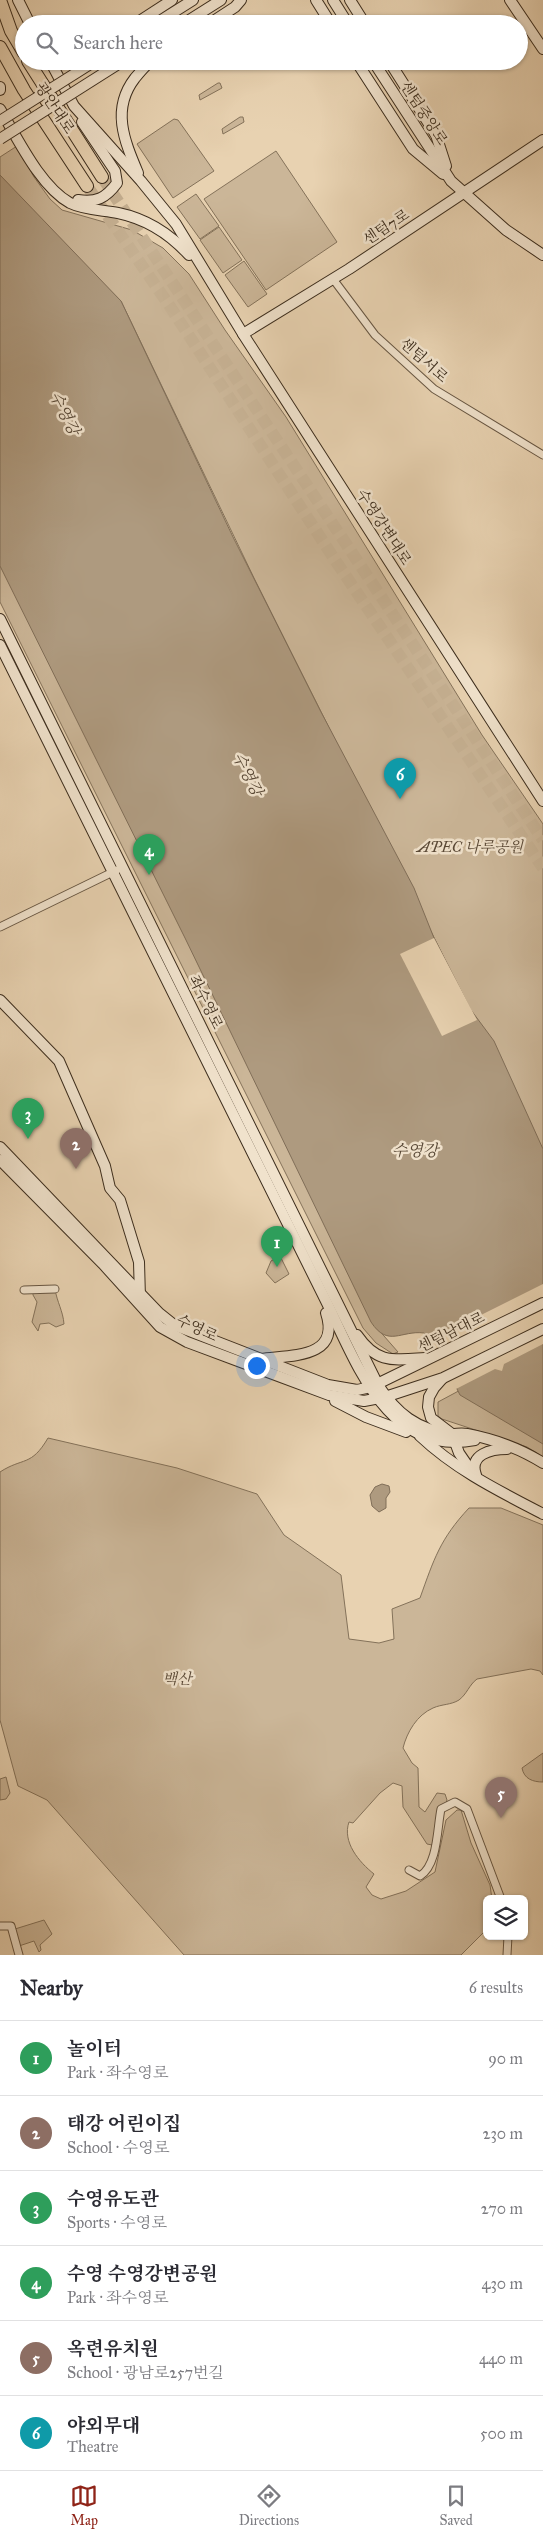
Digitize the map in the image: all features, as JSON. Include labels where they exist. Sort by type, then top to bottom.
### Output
[{"type":"highway","points":[[0,0],[15,38]]},
{"type":"highway","name":"광안대로","points":[[0,47],[24,90],[87,186]]},
{"type":"highway","name":"광안대로","points":[[34,70],[102,177]]},
{"type":"main road","points":[[148,15],[172,0]]},
{"type":"main road","points":[[169,15],[193,0]]},
{"type":"main road","points":[[197,15],[221,0]]},
{"type":"main road","points":[[223,15],[236,7],[241,0]]},
{"type":"main road","points":[[316,0],[325,15]]},
{"type":"main road","points":[[332,0],[342,15]]},
{"type":"main road","points":[[350,0],[359,15]]},
{"type":"main road","points":[[510,0],[520,15]]},
{"type":"main road","points":[[19,3],[26,15]]},
{"type":"main road","points":[[528,27],[543,49]]},
{"type":"main road","points":[[53,191],[79,200],[94,202],[108,195],[117,183],[115,171],[85,128],[55,70]]},
{"type":"main road","points":[[0,121],[81,70]]},
{"type":"main road","points":[[0,139],[109,70]]},
{"type":"main road","points":[[141,181],[126,143],[121,117],[124,92],[143,70]]},
{"type":"main road","name":"센텀중앙로","points":[[362,70],[413,149],[506,230],[543,254]]},
{"type":"main road","name":"센텀중앙로","points":[[379,70],[451,181]]},
{"type":"main road","name":"센텀중앙로","points":[[395,70],[436,135],[451,181]]},
{"type":"main road","points":[[74,106],[141,181]]},
{"type":"main road","name":"수영강변대로","points":[[0,110],[53,191],[72,204],[139,218],[155,226],[175,240],[202,268]]},
{"type":"main road","name":"센텀7로","points":[[243,334],[333,279],[543,140]]},
{"type":"main road","name":"수영강변대로","points":[[141,181],[176,224],[243,334],[543,801]]},
{"type":"main road","name":"좌수영로","points":[[0,619],[347,1323],[374,1386]]},
{"type":"main road","name":"좌수영로","points":[[0,645],[325,1299],[382,1398]]},
{"type":"main road","points":[[0,1000],[59,1061],[105,1166],[110,1188],[120,1200],[138,1262],[141,1294],[139,1306]]},
{"type":"main road","name":"수영로","points":[[0,1147],[141,1294],[164,1317],[180,1328],[340,1388],[357,1390],[374,1386]]},
{"type":"main road","name":"수영로","points":[[0,1160],[103,1264],[160,1327],[186,1342],[329,1396],[364,1401],[382,1398]]},
{"type":"main road","points":[[259,1359],[295,1357],[308,1354],[321,1346],[330,1323],[325,1299]]},
{"type":"main road","name":"센텀남대로","points":[[374,1386],[543,1303]]},
{"type":"main road","points":[[347,1323],[376,1356],[408,1361],[433,1358]]},
{"type":"main road","points":[[382,1398],[443,1378],[543,1328]]},
{"type":"main road","points":[[443,1378],[434,1388],[428,1407],[431,1418],[453,1438],[478,1480]]},
{"type":"main road","points":[[329,1396],[338,1403],[366,1417],[420,1436],[453,1438],[467,1434],[520,1450],[543,1463]]},
{"type":"main road","points":[[382,1398],[398,1422],[420,1436],[450,1462],[478,1480],[543,1514]]},
{"type":"main road","points":[[382,1398],[413,1422],[453,1438]]},
{"type":"main road","points":[[478,1480],[474,1471],[474,1463],[479,1456],[494,1449],[520,1450]]},
{"type":"street","name":"센텀서로","points":[[333,279],[344,297],[376,335],[434,389],[543,455]]},
{"type":"street","points":[[0,927],[123,868]]},
{"type":"street","points":[[24,1290],[55,1289]]},
{"type":"street","points":[[409,1870],[420,1876],[425,1873],[434,1854],[441,1809],[455,1802],[461,1803],[467,1809],[499,1895]]},
{"type":"street","points":[[0,1926],[11,1926],[19,1955]]},
{"type":"street","points":[[507,1955],[508,1940]]},
{"type":"green space","points":[[220,83],[222,88],[200,100],[199,95]]},
{"type":"green space","points":[[243,117],[244,122],[223,134],[222,129]]},
{"type":"green space","points":[[174,119],[178,120],[214,171],[173,198],[137,144]]},
{"type":"green space","name":"APEC 나루공원","points":[[17,146],[34,177],[50,199],[62,210],[132,230],[163,248],[189,274],[225,330],[286,417],[482,735],[543,824],[543,1155],[254,578],[121,301],[0,182],[0,157]]},
{"type":"green space","points":[[276,151],[337,242],[266,290],[204,199]]},
{"type":"green space","points":[[196,194],[219,226],[200,239],[177,207]]},
{"type":"green space","points":[[219,227],[242,260],[223,273],[200,240]]},
{"type":"green space","points":[[244,261],[267,294],[248,307],[225,275]]},
{"type":"green space","points":[[0,551],[377,1328],[398,1352],[393,1354],[376,1343],[363,1328],[0,602]]},
{"type":"green space","points":[[280,1256],[289,1274],[275,1283],[266,1273],[271,1261]]},
{"type":"green space","points":[[33,1288],[55,1289],[64,1324],[56,1327],[49,1323],[40,1324],[38,1331],[32,1322],[37,1302],[33,1295]]},
{"type":"green space","points":[[466,1387],[543,1435],[543,1457],[527,1447],[442,1419],[438,1416],[438,1402]]},
{"type":"green space","name":"백산","points":[[48,1438],[177,1468],[257,1494],[284,1535],[341,1575],[349,1639],[379,1643],[394,1639],[392,1609],[420,1598],[429,1572],[444,1540],[469,1508],[501,1508],[543,1525],[543,1675],[540,1671],[531,1669],[477,1679],[459,1700],[427,1711],[414,1725],[407,1736],[403,1748],[412,1763],[418,1768],[419,1807],[425,1812],[437,1793],[445,1794],[447,1800],[432,1845],[427,1844],[403,1807],[402,1786],[393,1783],[380,1793],[353,1823],[349,1822],[347,1829],[353,1851],[374,1874],[366,1887],[372,1895],[381,1899],[406,1891],[435,1872],[446,1820],[457,1810],[461,1810],[471,1843],[490,1885],[491,1895],[483,1895],[483,1933],[461,1955],[184,1955],[47,1800],[18,1786],[0,1720],[0,1472],[31,1458]]},
{"type":"green space","points":[[543,1753],[543,1782],[532,1780],[525,1775],[522,1768]]},
{"type":"green space","points":[[6,1777],[10,1793],[6,1799],[0,1800],[0,1779]]},
{"type":"green space","points":[[44,1920],[52,1934],[40,1945],[41,1950],[39,1952],[34,1941],[19,1946],[15,1929]]},
{"type":"water","name":"수영강","points":[[0,175],[121,301],[233,537],[321,712],[414,888],[434,938],[471,1010],[494,1041],[543,1149],[543,1444],[460,1395],[433,1341],[424,1333],[389,1336],[377,1330],[371,1322],[185,938],[0,566]]},
{"type":"water","points":[[382,1484],[389,1486],[390,1492],[386,1498],[386,1508],[379,1512],[372,1506],[370,1495],[375,1487]]},
{"type":"pier","points":[[434,938],[477,1020],[442,1036],[400,954]]},
{"type":"pier","points":[[543,1284],[543,1344],[504,1364],[502,1371],[495,1369],[454,1390],[430,1341],[470,1320],[471,1314],[476,1313],[479,1316]]},
{"type":"tunnel","points":[[102,177],[543,840]]},
{"type":"tunnel","points":[[87,186],[169,305],[337,563],[543,868]]},
{"type":"place","name":"야외무대","points":[[400,799]]},
{"type":"place","name":"수영 수영강변공원","points":[[149,875]]},
{"type":"place","name":"수영유도관","points":[[28,1139]]},
{"type":"place","name":"태강 어린이집","points":[[76,1169]]},
{"type":"place","name":"놀이터","points":[[277,1267]]},
{"type":"place","name":"옥련유치원","points":[[501,1818]]}]
